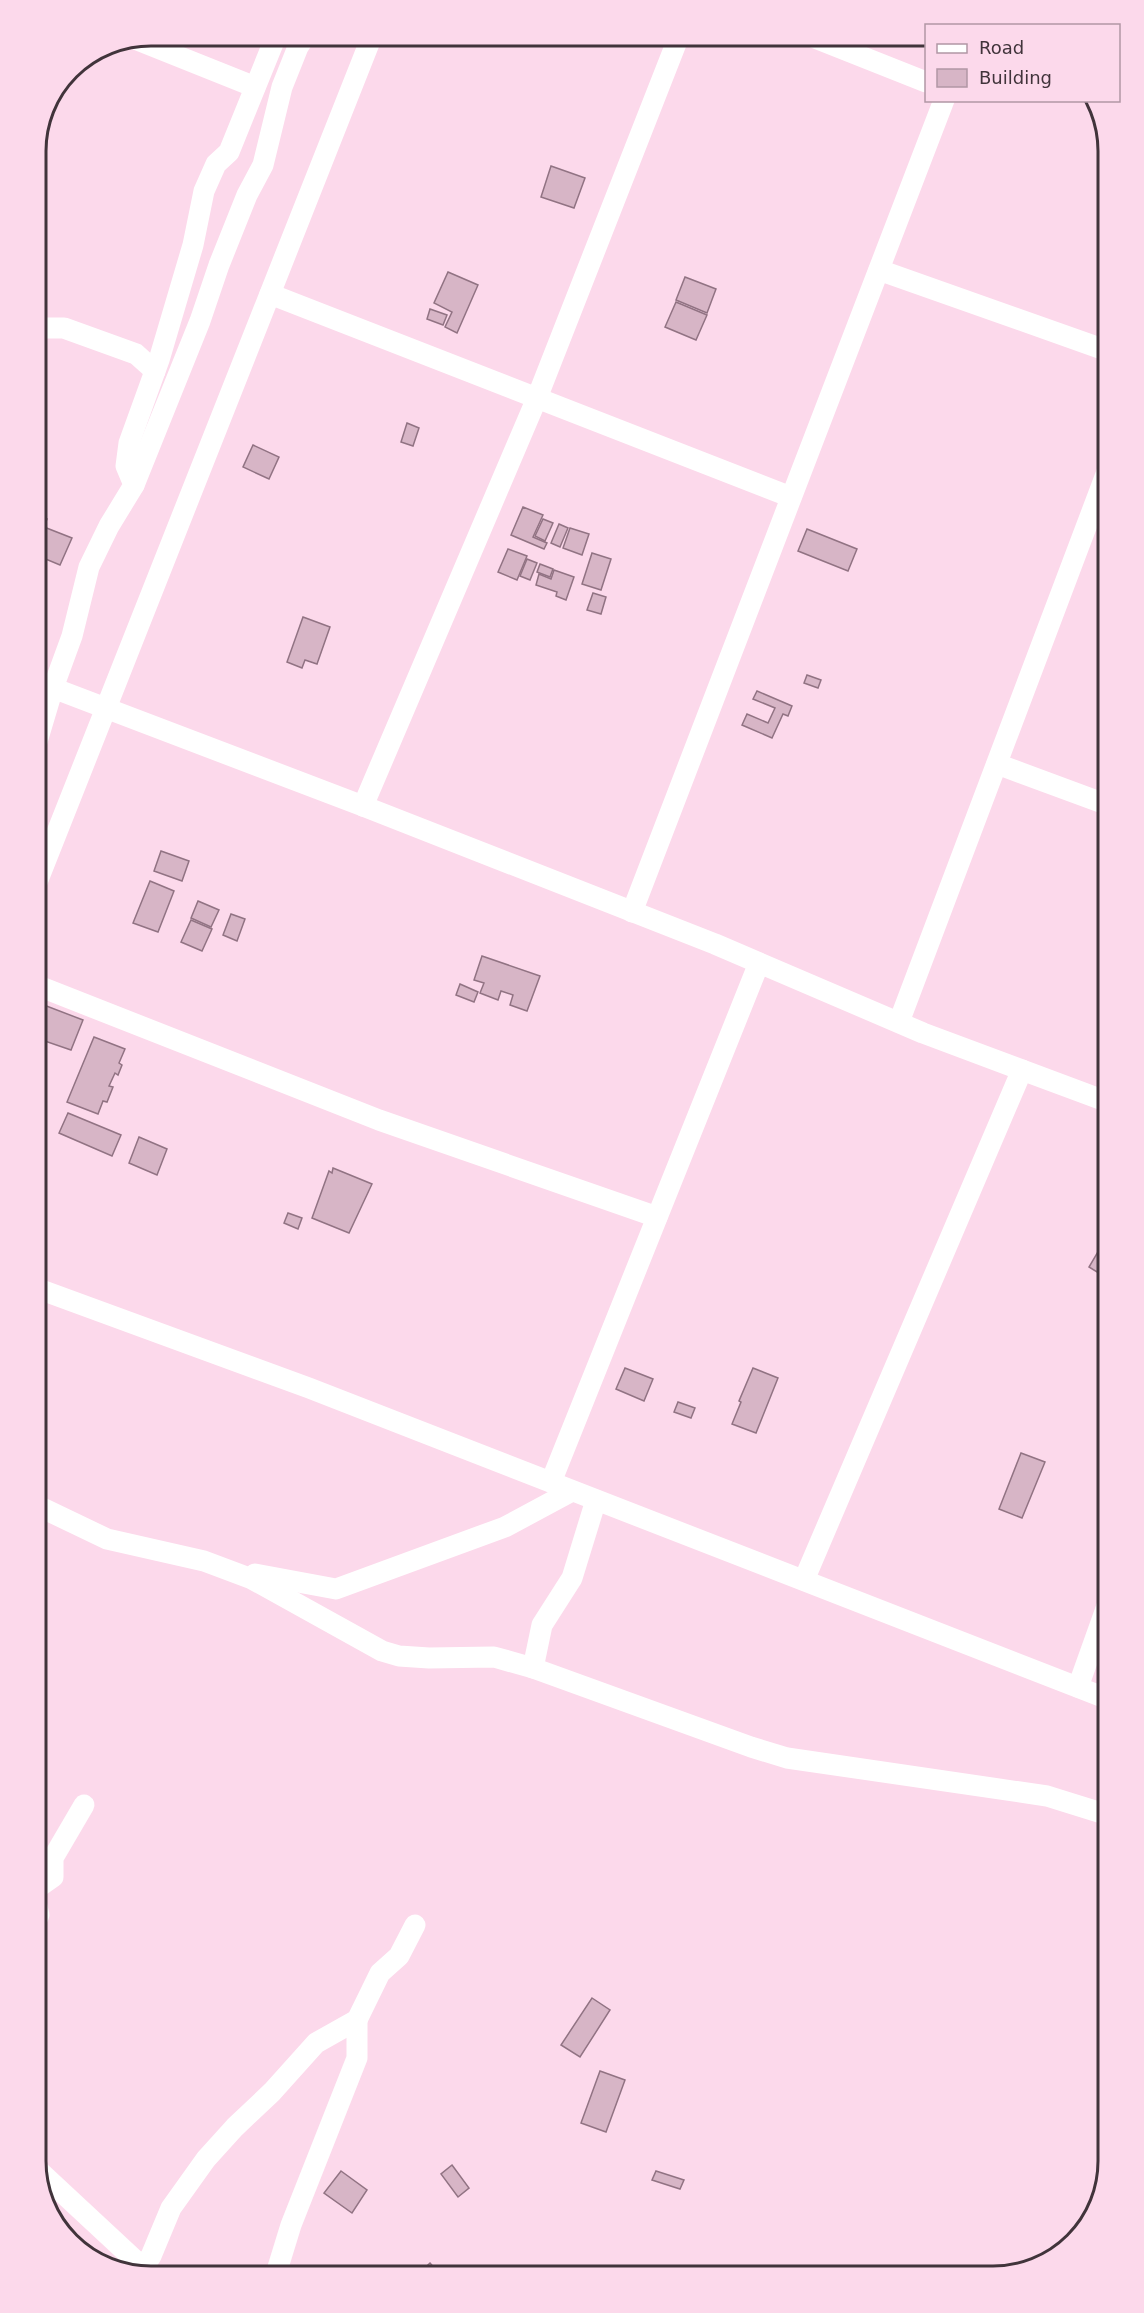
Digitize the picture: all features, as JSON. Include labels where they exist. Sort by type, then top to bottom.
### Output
[{"type":"street","points":[[153,46],[255,87]]},
{"type":"street","points":[[134,485],[126,466],[129,443],[155,371],[194,245],[204,190],[216,164],[229,152],[272,46]]},
{"type":"street","points":[[47,680],[72,636],[90,567],[109,526],[134,485],[200,321],[247,195],[263,165],[282,87],[299,46]]},
{"type":"street","points":[[47,858],[368,46]]},
{"type":"street","points":[[363,806],[537,398],[675,47]]},
{"type":"street","points":[[837,47],[925,81]]},
{"type":"street","points":[[632,912],[943,102]]},
{"type":"street","points":[[879,270],[1097,347]]},
{"type":"street","points":[[270,294],[791,497]]},
{"type":"street","points":[[47,328],[64,328],[136,354],[155,371]]},
{"type":"street","points":[[898,1022],[996,764],[1097,514]]},
{"type":"street","points":[[47,686],[363,806],[759,963],[898,1022],[1097,1098]]},
{"type":"street","points":[[996,764],[1097,802]]},
{"type":"street","points":[[551,1482],[759,963]]},
{"type":"street","points":[[47,989],[379,1120],[657,1217]]},
{"type":"street","points":[[804,1581],[1022,1070]]},
{"type":"street","points":[[46,1292],[309,1388],[1097,1695]]},
{"type":"street","points":[[223,1568],[336,1589],[505,1527],[572,1491]]},
{"type":"street","points":[[533,1668],[542,1625],[572,1578],[596,1500]]},
{"type":"street","points":[[46,1510],[107,1539],[204,1561],[252,1579],[382,1652],[399,1656],[429,1658],[494,1657],[533,1668],[650,1712],[788,1758],[1047,1796],[1097,1812]]},
{"type":"street","points":[[1077,1687],[1097,1632]]},
{"type":"street","points":[[46,1882],[53,1877],[53,1858],[84,1805]]},
{"type":"street","points":[[278,2266],[291,2225],[357,2058],[357,2020],[380,1973],[399,1956],[415,1925]]},
{"type":"street","points":[[149,2266],[171,2208],[206,2159],[316,2043],[357,2020]]},
{"type":"street","points":[[49,2180],[141,2265]]},
{"type":"street","points":[[53,2195],[75,2205]]},
{"type":"building","points":[[551,166],[585,178],[574,208],[541,197]]},
{"type":"building","points":[[448,272],[478,285],[457,333],[445,327],[452,312],[434,303]]},
{"type":"building","points":[[685,277],[716,289],[707,313],[676,300]]},
{"type":"building","points":[[676,302],[707,315],[696,340],[665,327]]},
{"type":"building","points":[[430,309],[447,315],[443,325],[427,319]]},
{"type":"building","points":[[407,423],[419,428],[413,446],[401,442]]},
{"type":"building","points":[[253,445],[279,457],[269,479],[243,467]]},
{"type":"building","points":[[523,507],[543,515],[533,537],[547,543],[544,549],[511,535]]},
{"type":"building","points":[[543,519],[553,523],[545,541],[535,536]]},
{"type":"building","points":[[559,524],[568,528],[560,547],[551,543]]},
{"type":"building","points":[[47,528],[72,538],[60,565],[47,559]]},
{"type":"building","points":[[570,528],[589,534],[582,555],[563,548]]},
{"type":"building","points":[[807,529],[857,549],[848,571],[798,551]]},
{"type":"building","points":[[508,549],[527,556],[517,580],[498,572]]},
{"type":"building","points":[[592,553],[611,559],[601,590],[582,584]]},
{"type":"building","points":[[527,559],[537,563],[530,580],[520,576]]},
{"type":"building","points":[[540,564],[553,569],[550,577],[537,572]]},
{"type":"building","points":[[554,570],[574,577],[566,600],[556,596],[557,592],[536,585],[539,574],[551,579]]},
{"type":"building","points":[[593,593],[606,597],[601,614],[587,610]]},
{"type":"building","points":[[303,617],[330,627],[317,664],[305,660],[302,668],[287,662]]},
{"type":"building","points":[[807,675],[821,680],[818,688],[804,683]]},
{"type":"building","points":[[757,691],[792,706],[788,716],[783,714],[772,738],[742,725],[747,714],[768,723],[775,708],[753,699]]},
{"type":"building","points":[[161,851],[189,861],[182,881],[154,871]]},
{"type":"building","points":[[150,881],[174,891],[158,932],[133,923]]},
{"type":"building","points":[[198,901],[219,910],[211,927],[191,918]]},
{"type":"building","points":[[231,914],[245,919],[237,941],[223,935]]},
{"type":"building","points":[[191,920],[212,929],[202,951],[181,942]]},
{"type":"building","points":[[482,956],[540,976],[527,1011],[510,1005],[513,995],[501,991],[498,1000],[480,993],[484,983],[474,980]]},
{"type":"building","points":[[460,984],[478,992],[474,1002],[456,995]]},
{"type":"building","points":[[47,1006],[83,1020],[71,1050],[47,1042]]},
{"type":"building","points":[[94,1037],[125,1049],[119,1063],[122,1065],[118,1075],[115,1073],[109,1086],[113,1087],[107,1102],[103,1101],[98,1114],[67,1102]]},
{"type":"building","points":[[68,1113],[121,1135],[112,1156],[59,1133]]},
{"type":"building","points":[[139,1137],[167,1149],[157,1175],[129,1163]]},
{"type":"building","points":[[333,1168],[372,1184],[349,1233],[312,1218],[329,1171],[332,1173]]},
{"type":"building","points":[[288,1213],[302,1218],[298,1229],[284,1223]]},
{"type":"building","points":[[1097,1253],[1097,1272],[1089,1267]]},
{"type":"building","points":[[625,1368],[653,1379],[644,1401],[616,1389]]},
{"type":"building","points":[[753,1368],[778,1378],[756,1433],[732,1424]]},
{"type":"building","points":[[678,1402],[695,1408],[691,1418],[674,1412]]},
{"type":"building","points":[[1021,1453],[1045,1462],[1022,1518],[999,1509]]},
{"type":"building","points":[[592,1998],[610,2010],[580,2057],[561,2045]]},
{"type":"building","points":[[600,2071],[625,2080],[606,2132],[581,2123]]},
{"type":"building","points":[[452,2165],[469,2188],[458,2197],[441,2174]]},
{"type":"building","points":[[341,2171],[367,2190],[352,2213],[324,2193]]},
{"type":"building","points":[[656,2171],[684,2180],[680,2189],[652,2180]]}]
